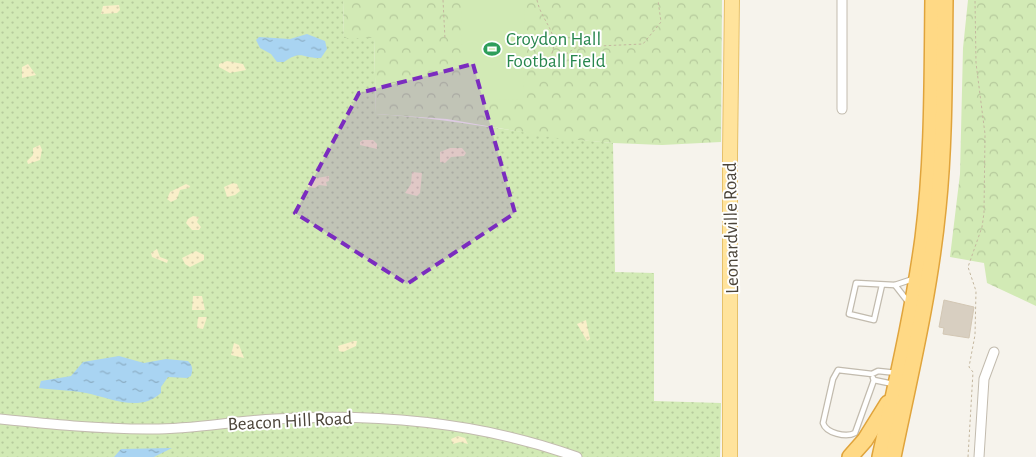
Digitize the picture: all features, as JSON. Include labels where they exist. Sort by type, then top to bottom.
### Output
[{"type":"highway","points":[[880,457],[917,277],[929,166],[933,0]]},
{"type":"highway","points":[[893,457],[925,303],[938,210],[942,147],[945,0]]},
{"type":"highway","points":[[850,457],[865,440],[896,384]]},
{"type":"main road","name":"Leonardville Road","points":[[730,457],[732,0]]},
{"type":"street","points":[[842,0],[842,109]]},
{"type":"street","points":[[979,457],[984,379],[994,352]]},
{"type":"street","name":"Beacon Hill Road","points":[[0,419],[90,427],[148,429],[292,418],[364,416],[397,418],[485,432],[577,457]]},
{"type":"lane","points":[[882,284],[874,320],[849,314],[856,283],[882,284],[895,285],[917,277]]},
{"type":"lane","points":[[895,285],[912,307]]},
{"type":"lane","points":[[872,374],[874,380],[855,433],[847,436],[829,430],[824,426],[823,423],[833,379],[838,370],[872,374],[878,371],[896,384]]},
{"type":"lane","points":[[874,380],[896,384]]},
{"type":"path","points":[[443,0],[446,39]]},
{"type":"path","points":[[537,0],[555,39],[554,50],[549,60],[552,63],[577,46],[643,44],[661,22],[658,0]]},
{"type":"path","points":[[968,457],[973,372],[969,367],[974,335],[976,292],[968,266],[982,227],[984,213],[984,134],[976,63],[975,0]]},
{"type":"highlighted area","points":[[473,64],[515,213],[407,284],[295,213],[359,93]]},
{"type":"green space","points":[[0,0],[343,0],[344,38],[374,38],[376,114],[406,116],[613,143],[615,272],[654,273],[654,401],[721,403],[720,457],[0,457]]},
{"type":"green space","points":[[343,0],[722,0],[721,142],[662,145],[613,143],[555,138],[447,119],[376,114],[374,38],[344,38]]},
{"type":"green space","name":"Croydon Hall Football Field","points":[[462,0],[525,0],[523,100],[460,99]]},
{"type":"green space","points":[[968,0],[1036,0],[1036,306],[987,283],[984,263],[950,257],[960,174],[963,48]]},
{"type":"sand","points":[[119,5],[120,10],[117,13],[101,14],[103,6]]},
{"type":"sand","points":[[227,61],[243,64],[246,70],[230,73],[219,67],[219,64]]},
{"type":"sand","points":[[28,64],[36,75],[22,78],[22,67]]},
{"type":"sand","points":[[363,140],[373,140],[377,144],[377,149],[360,145],[360,142]]},
{"type":"sand","points":[[40,145],[42,150],[40,160],[28,164],[27,161],[33,155],[33,148]]},
{"type":"sand","points":[[450,148],[462,148],[466,153],[464,156],[451,157],[445,163],[440,162],[440,152]]},
{"type":"sand","points":[[412,172],[422,173],[420,193],[417,196],[405,193],[411,184]]},
{"type":"sand","points":[[329,176],[329,181],[326,182],[327,186],[308,187],[310,179]]},
{"type":"sand","points":[[233,183],[237,184],[240,191],[235,195],[227,197],[224,187]]},
{"type":"sand","points":[[186,184],[190,186],[189,188],[180,190],[177,199],[171,202],[167,199],[170,192]]},
{"type":"sand","points":[[193,216],[199,217],[197,222],[201,227],[199,230],[192,230],[186,223]]},
{"type":"sand","points":[[157,249],[160,257],[168,260],[167,263],[152,257],[151,253]]},
{"type":"sand","points":[[196,251],[204,255],[204,260],[190,267],[185,264],[182,258]]},
{"type":"sand","points":[[193,296],[202,296],[205,310],[192,310]]},
{"type":"sand","points":[[198,317],[207,317],[203,329],[197,328]]},
{"type":"sand","points":[[586,320],[590,339],[587,341],[577,324]]},
{"type":"sand","points":[[357,341],[356,346],[343,352],[339,351],[338,346]]},
{"type":"sand","points":[[234,343],[239,345],[244,358],[231,355]]},
{"type":"sand","points":[[458,436],[465,438],[468,444],[460,442],[453,444],[451,439]]},
{"type":"water","points":[[307,34],[325,41],[327,49],[321,58],[299,55],[284,62],[277,62],[271,54],[260,48],[256,40],[259,37],[290,39]]},
{"type":"water","points":[[119,356],[144,363],[166,359],[188,361],[192,366],[192,374],[187,378],[168,377],[161,387],[161,393],[144,402],[134,403],[80,392],[39,388],[41,381],[71,376],[83,362]]},
{"type":"water","points":[[172,448],[154,457],[114,457],[121,449]]},
{"type":"building","points":[[944,300],[974,307],[969,338],[943,334],[944,328],[939,327]]},
{"type":"place","name":"Croydon Hall Football Field","points":[[492,49]]}]
